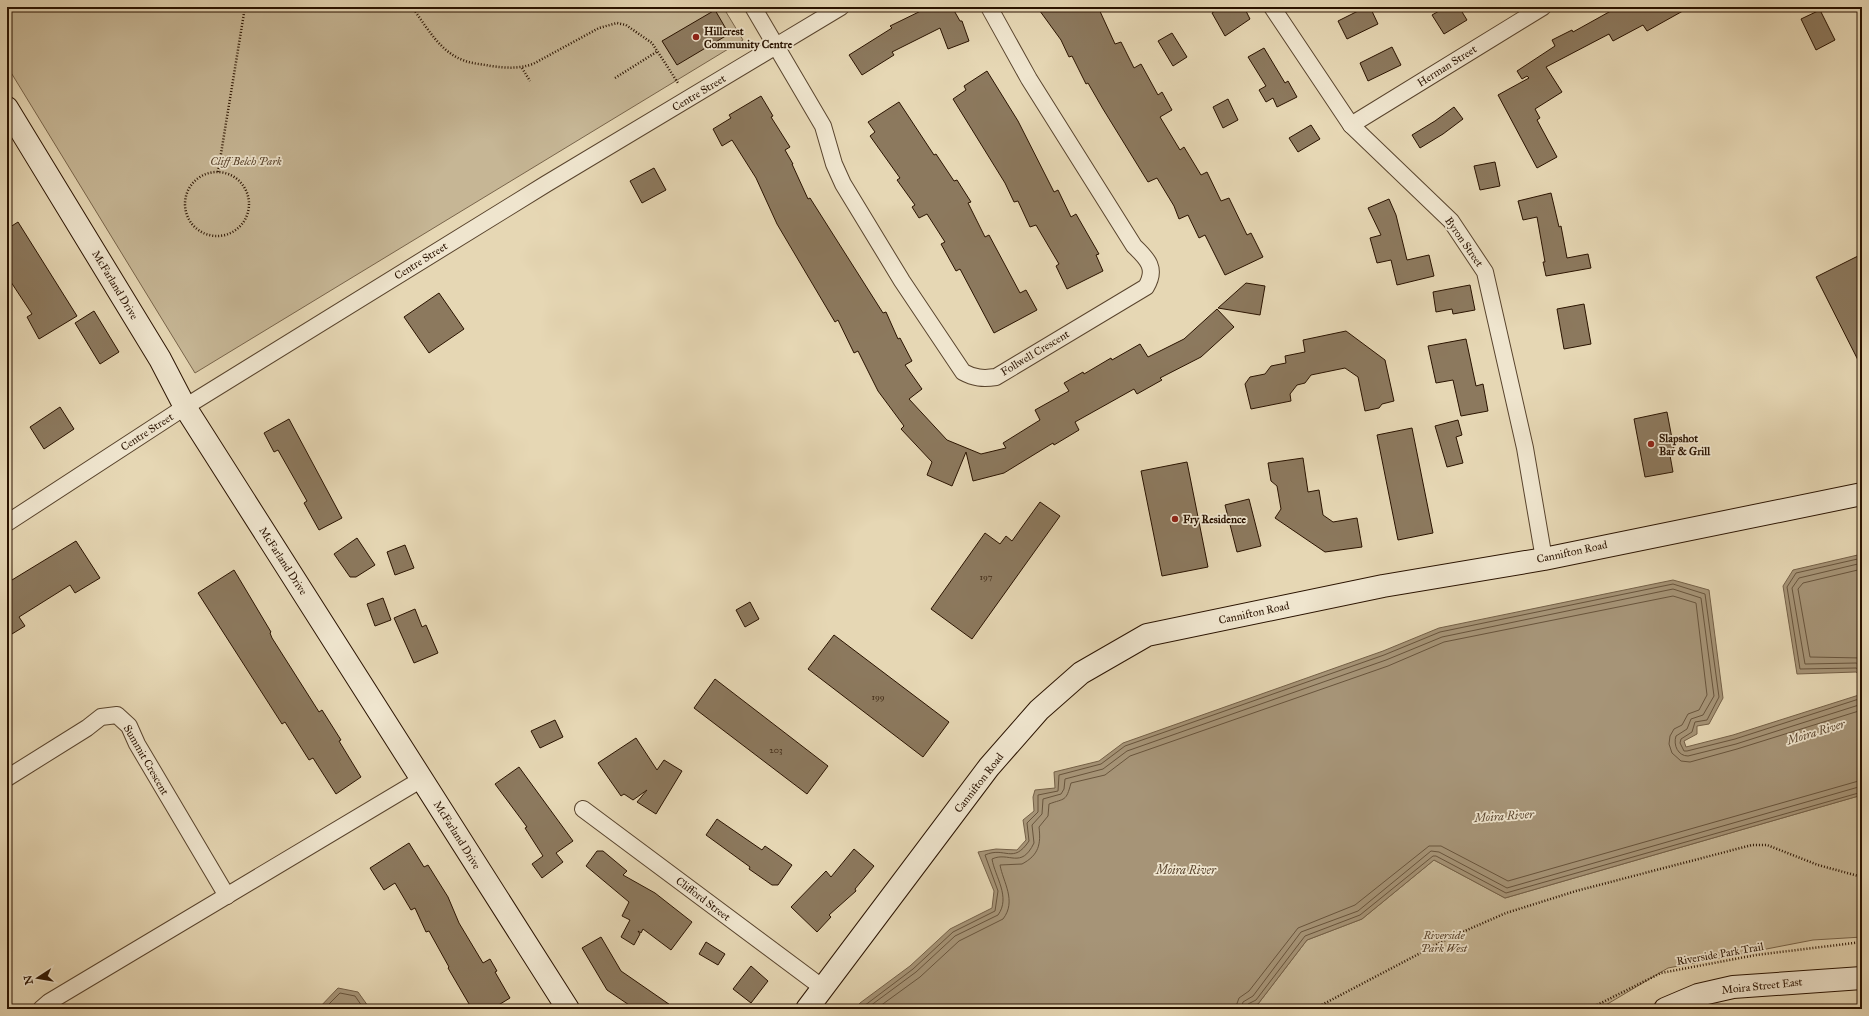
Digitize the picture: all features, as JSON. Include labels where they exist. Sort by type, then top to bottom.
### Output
[{"type":"street","name":"Follwell Crescent","points":[[753,7],[823,126],[834,164],[843,184],[902,281],[963,372],[972,377],[984,379],[996,377],[1146,287],[1151,278],[1151,271],[1147,258],[1134,246],[1029,80],[989,7]]},
{"type":"street","name":"Centre Street","points":[[7,523],[185,407],[546,184],[777,47],[841,7]]},
{"type":"street","name":"Byron Street","points":[[1272,7],[1351,125],[1451,220],[1485,272],[1525,448],[1544,559]]},
{"type":"street","name":"Herman Street","points":[[1351,125],[1543,7]]},
{"type":"street","name":"McFarland Drive","points":[[7,108],[160,359],[185,407],[568,1009]]},
{"type":"street","name":"Cannifton Road","points":[[807,1009],[989,767],[1039,710],[1081,673],[1147,635],[1384,586],[1544,559],[1634,539],[1862,494]]},
{"type":"street","name":"Summit Crescent","points":[[7,778],[88,728],[101,717],[117,715],[129,726],[137,744],[227,896]]},
{"type":"street","points":[[41,1009],[49,1002],[422,779]]},
{"type":"street","name":"Clifford Street","points":[[583,809],[823,988]]},
{"type":"street","name":"Moira Street East","points":[[1665,1009],[1698,995],[1733,987],[1862,978]]},
{"type":"path","points":[[218,172],[245,7]]},
{"type":"path","points":[[412,7],[439,43],[462,60],[509,68],[522,68],[599,28],[618,23],[626,25],[640,33],[658,51],[678,83]]},
{"type":"path","points":[[615,78],[658,51]]},
{"type":"path","points":[[522,68],[530,81]]},
{"type":"path","points":[[218,172],[230,175],[239,181],[246,191],[249,203],[247,217],[240,227],[229,234],[216,237],[204,234],[194,227],[187,216],[185,202],[188,190],[195,181],[206,174],[218,172]]},
{"type":"path","points":[[1314,1009],[1451,937],[1506,913],[1576,891],[1752,845],[1767,845],[1818,865],[1862,878]]},
{"type":"path","name":"Riverside Park Trail","points":[[1588,1009],[1661,973],[1756,955],[1862,942]]},
{"type":"green space","name":"Cliff Belch Park","points":[[7,7],[619,7],[621,11],[628,7],[723,7],[743,40],[195,373],[7,66]]},
{"type":"green space","name":"Riverside Park West","points":[[1862,795],[1862,937],[1813,940],[1668,968],[1599,1009],[1245,1009],[1258,1004],[1307,940],[1362,919],[1434,860],[1505,898]]},
{"type":"water","points":[[1862,554],[1862,676],[1856,672],[1797,674],[1783,586],[1793,570]]},
{"type":"water","name":"Moira River","points":[[1673,580],[1709,590],[1723,698],[1709,724],[1697,726],[1697,734],[1684,741],[1686,747],[1733,735],[1862,694],[1862,795],[1505,898],[1434,860],[1362,919],[1307,940],[1258,1004],[1245,1009],[855,1009],[860,1003],[910,966],[950,929],[992,908],[994,891],[978,852],[996,849],[1017,850],[1026,840],[1023,820],[1034,811],[1033,797],[1035,790],[1055,788],[1054,772],[1099,761],[1123,743],[1383,651],[1439,628]]},
{"type":"water","points":[[338,988],[358,992],[368,1006],[367,1009],[318,1009]]},
{"type":"building","points":[[929,7],[952,7],[960,21],[962,21],[969,41],[948,49],[940,28],[892,52],[894,55],[862,75],[849,55],[892,28],[890,26]]},
{"type":"building","points":[[1037,7],[1098,7],[1115,44],[1121,42],[1134,68],[1141,64],[1158,95],[1162,92],[1172,110],[1160,117],[1180,150],[1184,147],[1201,175],[1207,172],[1221,201],[1229,198],[1247,235],[1251,233],[1263,257],[1225,275],[1205,235],[1199,238],[1188,215],[1179,219],[1174,206],[1157,178],[1148,182],[1088,83],[1086,84],[1072,56],[1069,57],[1061,40]]},
{"type":"building","points":[[1221,7],[1244,7],[1250,19],[1225,36],[1212,13]]},
{"type":"building","points":[[1366,7],[1370,7],[1378,24],[1347,39],[1338,21]]},
{"type":"building","points":[[1446,7],[1459,7],[1467,20],[1444,34],[1432,15]]},
{"type":"building","points":[[1618,7],[1690,7],[1647,31],[1643,25],[1613,41],[1609,34],[1546,67],[1562,92],[1535,109],[1540,118],[1537,120],[1557,157],[1537,168],[1498,95],[1529,78],[1527,76],[1522,79],[1517,71],[1555,46],[1552,40],[1572,30],[1573,32]]},
{"type":"building","name":"Hillcrest Community Centre","points":[[715,10],[729,34],[677,65],[662,41]]},
{"type":"building","points":[[1820,10],[1835,40],[1816,50],[1801,19]]},
{"type":"building","points":[[1172,33],[1187,57],[1173,66],[1158,41]]},
{"type":"building","points":[[1392,47],[1401,65],[1368,81],[1360,63]]},
{"type":"building","points":[[1264,48],[1285,83],[1288,81],[1297,97],[1277,107],[1273,98],[1266,102],[1259,90],[1266,86],[1248,57]]},
{"type":"building","points":[[987,71],[1018,121],[1054,192],[1058,190],[1071,217],[1076,214],[1099,254],[1096,255],[1103,271],[1067,289],[1056,266],[1059,264],[1036,225],[1030,227],[1018,201],[1014,202],[1005,183],[953,99],[966,90],[964,86]]},
{"type":"building","points":[[761,96],[773,116],[771,117],[790,147],[785,150],[793,164],[808,199],[810,198],[883,313],[886,312],[898,339],[900,338],[912,361],[905,365],[922,389],[909,399],[947,440],[981,454],[1006,448],[1003,443],[1040,420],[1035,410],[1069,391],[1064,383],[1083,372],[1084,374],[1111,358],[1112,360],[1140,344],[1148,357],[1184,339],[1217,309],[1234,327],[1201,357],[1160,378],[1162,380],[1137,394],[1134,389],[1075,422],[1079,430],[1054,445],[1053,443],[1004,473],[973,481],[966,452],[952,486],[927,475],[932,462],[901,429],[904,426],[878,391],[858,351],[854,353],[838,320],[835,322],[777,224],[756,178],[732,140],[722,146],[713,129],[731,118],[729,115]]},
{"type":"building","points":[[1228,99],[1238,120],[1223,128],[1213,107]]},
{"type":"building","points":[[899,102],[934,155],[936,154],[954,181],[957,180],[971,202],[968,203],[985,237],[989,235],[1020,293],[1026,290],[1037,310],[994,333],[960,269],[956,271],[941,244],[945,242],[927,214],[919,218],[912,207],[915,205],[897,180],[900,178],[870,136],[875,132],[868,122]]},
{"type":"building","points":[[1454,107],[1463,119],[1443,134],[1420,148],[1412,135]]},
{"type":"building","points":[[1311,125],[1320,139],[1298,152],[1289,138]]},
{"type":"building","points":[[1495,162],[1500,186],[1480,190],[1474,166]]},
{"type":"building","points":[[654,168],[666,190],[642,203],[630,181]]},
{"type":"building","points":[[1551,193],[1559,227],[1561,226],[1567,258],[1588,254],[1591,268],[1546,276],[1537,217],[1523,220],[1518,201]]},
{"type":"building","points":[[1389,199],[1396,215],[1407,260],[1429,255],[1434,276],[1397,285],[1391,260],[1377,263],[1370,238],[1381,235],[1368,208]]},
{"type":"building","points":[[18,222],[77,316],[39,339],[27,317],[32,314],[7,276],[7,229]]},
{"type":"building","points":[[1862,254],[1862,368],[1816,277]]},
{"type":"building","points":[[1246,283],[1265,286],[1260,315],[1218,308]]},
{"type":"building","points":[[1470,285],[1475,310],[1453,314],[1452,309],[1436,312],[1433,292]]},
{"type":"building","points":[[439,293],[464,329],[429,353],[404,317]]},
{"type":"building","points":[[1584,304],[1591,344],[1564,349],[1557,309]]},
{"type":"building","points":[[94,311],[119,352],[100,364],[75,323]]},
{"type":"building","points":[[1346,331],[1385,360],[1394,401],[1382,404],[1379,408],[1365,411],[1358,377],[1345,368],[1311,375],[1305,383],[1297,385],[1290,394],[1291,401],[1251,409],[1245,384],[1250,377],[1265,374],[1271,366],[1286,363],[1285,356],[1305,352],[1303,340]]},
{"type":"building","points":[[1466,339],[1476,386],[1483,384],[1488,411],[1461,416],[1453,380],[1436,383],[1428,346]]},
{"type":"building","points":[[60,407],[74,429],[44,449],[30,427]]},
{"type":"building","points":[[1667,412],[1674,449],[1669,450],[1673,472],[1645,477],[1634,419]]},
{"type":"building","points":[[289,419],[342,518],[319,530],[304,503],[307,501],[278,450],[274,452],[264,433]]},
{"type":"building","points":[[1458,420],[1462,435],[1456,437],[1463,463],[1447,467],[1435,426]]},
{"type":"building","points":[[1412,428],[1433,533],[1398,540],[1377,435]]},
{"type":"building","points":[[1303,458],[1308,492],[1319,490],[1323,515],[1333,522],[1357,518],[1362,547],[1325,552],[1275,518],[1281,509],[1277,486],[1271,481],[1268,463]]},
{"type":"building","name":"Fry Residence","points":[[1187,462],[1208,567],[1162,576],[1141,471]]},
{"type":"building","points":[[1249,499],[1261,546],[1237,552],[1225,505]]},
{"type":"building","points":[[1040,502],[1060,516],[972,639],[931,609],[985,533],[1000,544],[1006,536],[1012,541]]},
{"type":"building","points":[[357,538],[375,565],[356,577],[350,577],[334,554]]},
{"type":"building","points":[[76,541],[100,578],[75,593],[70,585],[19,617],[25,626],[7,637],[7,583]]},
{"type":"building","points":[[405,545],[414,568],[395,575],[387,552]]},
{"type":"building","points":[[234,570],[271,632],[272,638],[319,712],[322,710],[341,740],[339,741],[361,777],[336,794],[313,758],[309,760],[285,722],[282,724],[198,593]]},
{"type":"building","points":[[383,598],[391,620],[375,626],[367,604]]},
{"type":"building","points":[[750,602],[759,619],[745,627],[736,610]]},
{"type":"building","points":[[415,609],[422,627],[426,625],[438,653],[414,663],[394,618]]},
{"type":"building","points":[[834,635],[949,722],[923,757],[808,669]]},
{"type":"building","points":[[715,679],[828,766],[807,794],[694,708]]},
{"type":"building","points":[[555,720],[563,737],[540,748],[531,731]]},
{"type":"building","points":[[636,738],[657,770],[664,760],[682,771],[656,814],[637,802],[647,790],[633,800],[624,794],[621,796],[598,763]]},
{"type":"building","points":[[519,767],[573,841],[556,853],[563,862],[542,878],[532,864],[543,856],[525,828],[527,827],[495,784]]},
{"type":"building","points":[[717,819],[762,850],[765,846],[792,865],[778,885],[772,885],[706,835]]},
{"type":"building","points":[[409,843],[424,867],[428,865],[448,897],[459,923],[483,963],[490,959],[497,971],[495,972],[510,998],[492,1009],[472,1009],[448,968],[449,967],[429,931],[426,932],[415,908],[411,910],[395,883],[384,890],[370,868]]},
{"type":"building","points":[[854,849],[874,866],[855,889],[856,891],[829,915],[831,917],[817,932],[791,907],[826,871],[831,877]]},
{"type":"building","points":[[597,851],[603,851],[627,871],[623,875],[655,893],[692,922],[671,950],[643,929],[641,933],[638,931],[640,934],[634,945],[621,937],[630,920],[622,916],[629,902],[586,866]]},
{"type":"building","points":[[601,937],[621,971],[676,1009],[635,1009],[607,990],[582,948]]},
{"type":"building","points":[[706,942],[725,954],[718,965],[699,954]]},
{"type":"building","points":[[751,966],[768,981],[751,1003],[733,989]]},
{"type":"place","name":"Hillcrest Community Centre","points":[[696,37]]},
{"type":"place","name":"Slapshot Bar & Grill","points":[[1651,444]]},
{"type":"place","name":"Fry Residence","points":[[1175,519]]}]
